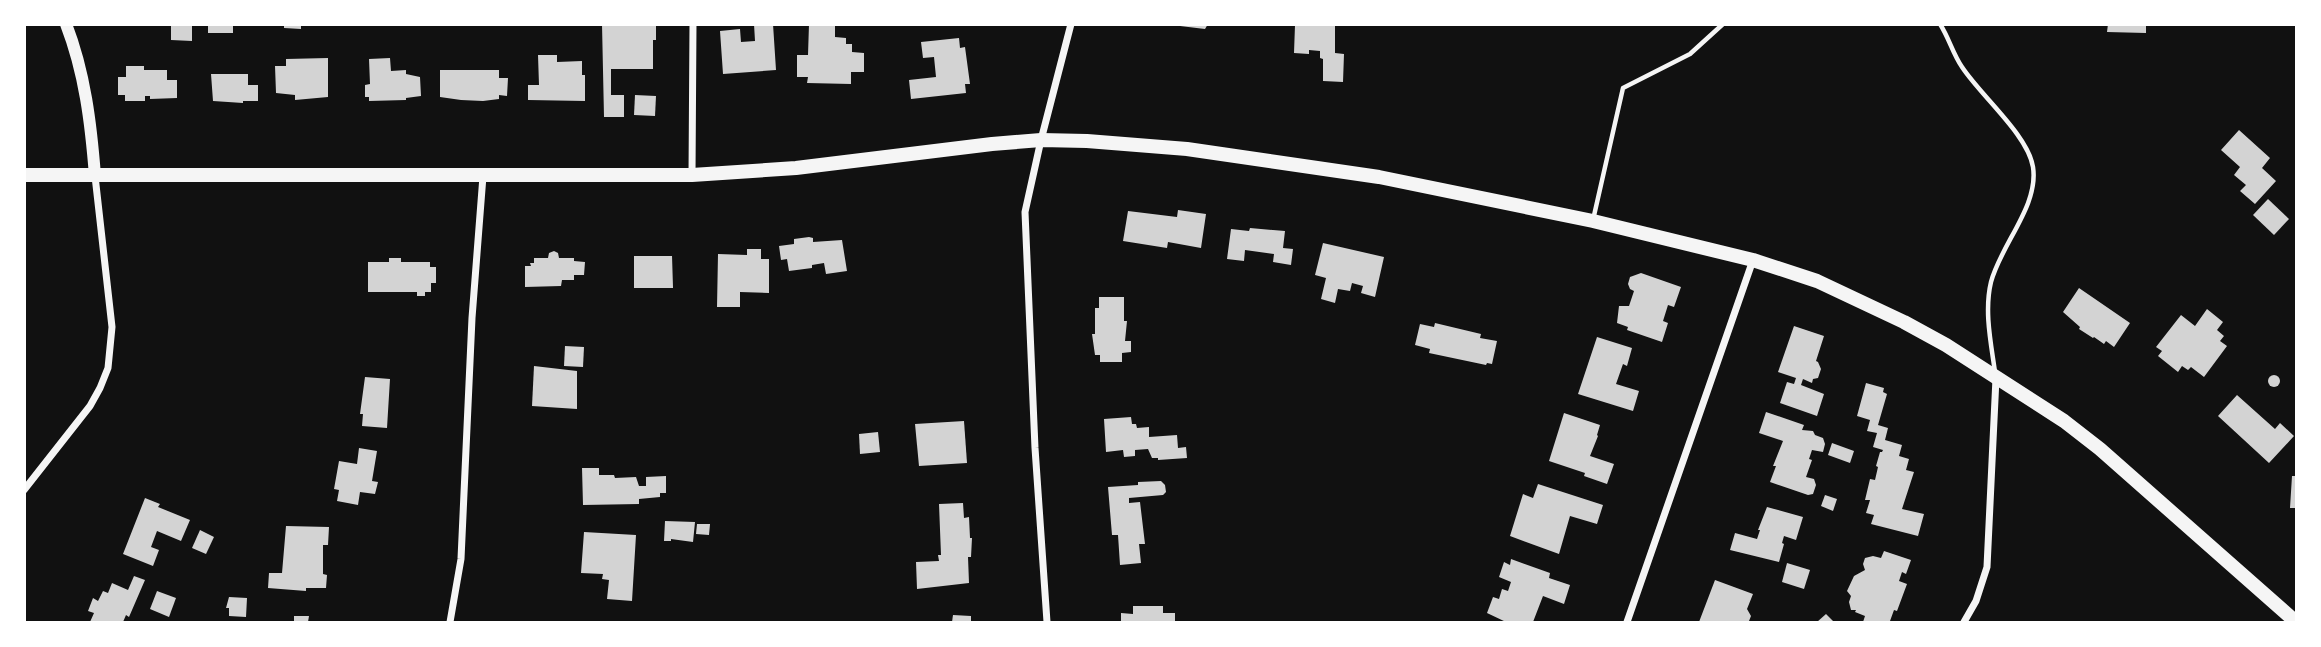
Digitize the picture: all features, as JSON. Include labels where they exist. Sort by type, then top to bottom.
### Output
[{"type":"main road","points":[[24,176],[692,175],[796,168],[1041,140],[1175,148],[1379,177],[1593,221],[1753,260],[1816,281],[1904,322],[1947,345],[2064,421],[2101,449],[2297,622]]},
{"type":"street","points":[[24,490],[90,406],[100,388],[108,368],[112,327],[89,113],[82,74],[66,24]]},
{"type":"street","points":[[692,175],[693,24]]},
{"type":"street","points":[[1048,622],[1035,447],[1026,212],[1041,140],[1071,24]]},
{"type":"street","points":[[450,622],[461,559],[472,318],[483,176]]},
{"type":"street","points":[[1627,622],[1753,260]]},
{"type":"street","points":[[1964,622],[1976,601],[1987,567],[1996,378]]},
{"type":"lane","points":[[1593,221],[1623,88],[1690,54],[1723,24]]},
{"type":"lane","points":[[1940,24],[1962,67],[2028,150],[2033,168],[2033,187],[2022,219],[1998,258],[1990,284],[1988,317],[1996,378]]},
{"type":"building","points":[[171,24],[192,24],[192,41],[171,40]]},
{"type":"building","points":[[208,24],[233,24],[233,33],[208,33]]},
{"type":"building","points":[[284,24],[301,24],[301,29],[284,28]]},
{"type":"building","points":[[602,24],[656,24],[653,69],[611,69],[611,95],[624,95],[624,117],[604,117]]},
{"type":"building","points":[[754,24],[773,24],[776,70],[723,74],[720,31],[740,29],[741,42],[755,41]]},
{"type":"building","points":[[809,24],[835,24],[835,37],[846,38],[846,44],[852,44],[852,52],[864,53],[864,72],[851,72],[851,84],[807,83],[808,77],[797,77],[797,55],[808,55]]},
{"type":"building","points":[[1180,24],[1208,24],[1205,29]]},
{"type":"building","points":[[2108,24],[2146,24],[2146,33],[2107,32]]},
{"type":"building","points":[[1295,25],[1335,26],[1335,53],[1344,54],[1343,82],[1323,81],[1323,59],[1320,58],[1320,51],[1309,50],[1309,54],[1294,53]]},
{"type":"building","points":[[959,38],[960,48],[965,47],[970,84],[965,84],[966,93],[911,99],[909,80],[936,77],[934,57],[923,58],[921,42]]},
{"type":"building","points":[[538,55],[557,55],[557,62],[582,61],[585,101],[528,100],[528,85],[539,85]]},
{"type":"building","points":[[328,58],[328,97],[295,100],[295,95],[276,93],[275,66],[286,66],[286,59]]},
{"type":"building","points":[[390,58],[391,71],[406,70],[406,74],[420,77],[421,96],[406,100],[369,101],[369,97],[365,97],[365,85],[370,84],[369,59]]},
{"type":"building","points":[[126,66],[144,66],[144,70],[167,70],[167,80],[177,80],[177,98],[150,99],[150,96],[145,96],[145,101],[125,101],[125,95],[118,95],[118,77],[126,77]]},
{"type":"building","points":[[440,70],[499,70],[499,78],[508,78],[507,96],[499,95],[499,99],[483,101],[440,97]]},
{"type":"building","points":[[211,74],[248,74],[248,85],[258,85],[258,101],[213,101]]},
{"type":"building","points":[[635,95],[656,96],[655,116],[634,115]]},
{"type":"building","points":[[2239,130],[2270,158],[2262,168],[2276,181],[2255,204],[2240,191],[2246,185],[2234,175],[2240,167],[2221,150]]},
{"type":"building","points":[[2268,199],[2289,219],[2274,235],[2253,215]]},
{"type":"building","points":[[1178,210],[1206,214],[1201,248],[1168,242],[1167,248],[1123,241],[1128,211],[1177,217]]},
{"type":"building","points":[[1250,228],[1285,231],[1283,248],[1293,249],[1291,265],[1273,262],[1274,254],[1245,250],[1244,261],[1227,259],[1231,229],[1249,231]]},
{"type":"building","points":[[813,238],[813,242],[842,240],[847,271],[826,274],[824,263],[812,265],[812,268],[789,271],[787,259],[781,260],[779,246],[794,244],[794,239]]},
{"type":"building","points":[[1323,243],[1384,257],[1375,297],[1361,293],[1363,286],[1352,283],[1350,291],[1338,289],[1335,303],[1321,299],[1326,278],[1315,275]]},
{"type":"building","points":[[747,249],[761,249],[761,259],[769,259],[769,293],[740,292],[740,307],[717,307],[718,254],[747,255]]},
{"type":"building","points":[[554,251],[559,258],[574,258],[574,261],[585,262],[584,275],[574,275],[574,280],[562,280],[561,286],[525,287],[525,266],[531,266],[534,258],[548,258],[549,253]]},
{"type":"building","points":[[634,256],[672,256],[673,288],[634,288]]},
{"type":"building","points":[[389,258],[401,258],[401,262],[430,262],[430,267],[436,267],[436,283],[431,283],[431,292],[425,292],[425,296],[417,296],[417,292],[368,292],[368,262],[389,262]]},
{"type":"building","points":[[1641,273],[1681,287],[1674,307],[1668,305],[1663,321],[1668,323],[1662,342],[1627,330],[1628,327],[1617,323],[1619,306],[1629,306],[1634,291],[1628,284],[1630,277]]},
{"type":"building","points":[[2079,288],[2130,323],[2114,347],[2079,329],[2063,312]]},
{"type":"building","points":[[1099,297],[1124,297],[1124,321],[1127,321],[1125,341],[1131,341],[1131,352],[1122,353],[1122,362],[1100,362],[1100,355],[1095,355],[1092,334],[1095,334],[1095,308],[1099,308]]},
{"type":"building","points":[[2207,309],[2223,322],[2217,330],[2224,336],[2220,341],[2227,346],[2204,377],[2191,367],[2188,370],[2182,366],[2178,372],[2158,356],[2162,351],[2156,347],[2181,315],[2195,326]]},
{"type":"building","points":[[1435,323],[1481,334],[1480,338],[1497,341],[1492,364],[1429,353],[1430,349],[1415,345],[1420,324],[1434,327]]},
{"type":"building","points":[[1794,326],[1824,336],[1816,361],[1821,369],[1818,378],[1813,379],[1812,383],[1803,379],[1801,385],[1824,394],[1817,416],[1780,403],[1787,382],[1794,384],[1796,378],[1778,372]]},
{"type":"building","points":[[1597,337],[1632,348],[1627,366],[1623,364],[1616,384],[1639,391],[1633,411],[1578,394]]},
{"type":"building","points":[[565,346],[584,347],[583,367],[564,366]]},
{"type":"building","points":[[534,366],[577,371],[577,409],[532,406]]},
{"type":"building","points":[[2274,375],[2280,381],[2274,387],[2268,381]]},
{"type":"building","points":[[365,377],[390,379],[387,428],[362,426],[363,414],[360,414]]},
{"type":"building","points":[[1866,383],[1884,388],[1883,392],[1887,394],[1878,425],[1888,428],[1885,440],[1902,445],[1899,456],[1909,459],[1906,470],[1914,472],[1902,509],[1924,514],[1918,536],[1871,524],[1874,515],[1866,513],[1870,500],[1865,500],[1870,479],[1875,480],[1876,466],[1883,450],[1873,447],[1877,433],[1867,431],[1870,420],[1857,416]]},
{"type":"building","points":[[2237,395],[2275,429],[2280,423],[2294,436],[2269,463],[2218,416]]},
{"type":"building","points":[[1766,412],[1804,425],[1802,430],[1813,431],[1815,435],[1823,438],[1823,452],[1812,450],[1809,459],[1812,460],[1806,477],[1814,479],[1816,485],[1813,494],[1808,495],[1770,482],[1783,441],[1759,433]]},
{"type":"building","points":[[1564,413],[1600,425],[1590,456],[1614,464],[1607,484],[1584,476],[1585,473],[1549,461]]},
{"type":"building","points":[[1131,417],[1132,424],[1136,424],[1137,428],[1149,427],[1149,437],[1177,435],[1178,448],[1186,447],[1187,458],[1158,460],[1152,458],[1148,449],[1135,450],[1135,456],[1124,457],[1123,450],[1106,452],[1104,419]]},
{"type":"building","points":[[964,421],[967,463],[919,466],[915,424]]},
{"type":"building","points":[[878,432],[880,452],[860,454],[859,434]]},
{"type":"building","points":[[1832,443],[1854,451],[1850,463],[1828,455]]},
{"type":"building","points":[[359,448],[377,451],[372,481],[378,482],[375,494],[360,492],[358,505],[337,501],[339,490],[334,489],[339,461],[357,464]]},
{"type":"building","points":[[582,468],[599,468],[599,475],[614,475],[615,478],[636,477],[639,486],[646,486],[646,477],[666,476],[666,493],[660,493],[660,497],[639,499],[639,504],[583,505]]},
{"type":"building","points":[[2292,476],[2296,476],[2296,508],[2290,508]]},
{"type":"building","points":[[1161,481],[1166,492],[1163,495],[1129,498],[1129,503],[1140,502],[1145,544],[1139,544],[1141,563],[1120,565],[1118,535],[1112,535],[1108,487]]},
{"type":"building","points":[[1538,484],[1603,505],[1597,524],[1570,516],[1559,554],[1510,536],[1523,494],[1533,498]]},
{"type":"building","points":[[1825,495],[1837,499],[1833,511],[1821,506]]},
{"type":"building","points":[[145,498],[160,504],[158,507],[190,520],[181,541],[157,531],[151,547],[159,550],[153,566],[123,554]]},
{"type":"building","points":[[963,503],[964,518],[969,517],[972,538],[971,557],[968,557],[969,583],[917,589],[916,562],[939,561],[938,555],[941,555],[939,504]]},
{"type":"building","points":[[1767,507],[1803,517],[1796,540],[1784,536],[1779,562],[1730,550],[1735,533],[1757,539]]},
{"type":"building","points":[[665,521],[695,522],[693,542],[671,539],[664,541]]},
{"type":"building","points":[[697,524],[710,524],[709,535],[696,534]]},
{"type":"building","points":[[286,526],[329,527],[328,545],[323,545],[326,588],[306,588],[306,591],[268,588],[269,573],[282,573]]},
{"type":"building","points":[[200,530],[214,537],[206,554],[192,548]]},
{"type":"building","points":[[584,532],[636,535],[632,601],[607,599],[609,580],[602,579],[603,574],[581,573]]},
{"type":"building","points":[[1884,551],[1911,560],[1906,574],[1902,572],[1899,581],[1907,584],[1897,611],[1894,610],[1890,621],[1863,622],[1865,616],[1851,610],[1851,596],[1847,591],[1854,576],[1865,570],[1865,558],[1881,558]]},
{"type":"building","points":[[1511,559],[1550,573],[1549,578],[1570,585],[1564,604],[1543,596],[1533,622],[1506,622],[1487,613],[1493,597],[1499,599],[1502,589],[1508,591],[1511,582],[1499,577],[1504,562],[1510,565]]},
{"type":"building","points":[[1787,563],[1810,570],[1804,589],[1782,582]]},
{"type":"building","points":[[134,576],[145,580],[129,617],[126,615],[123,622],[90,622],[94,613],[88,611],[93,598],[98,601],[103,591],[108,593],[112,583],[128,590]]},
{"type":"building","points":[[1715,580],[1753,594],[1747,609],[1751,616],[1749,621],[1699,622]]},
{"type":"building","points":[[157,591],[176,598],[169,617],[150,609]]},
{"type":"building","points":[[229,597],[247,598],[246,617],[229,616],[229,608],[226,608]]},
{"type":"building","points":[[1133,606],[1163,606],[1163,613],[1175,613],[1175,622],[1121,622],[1121,613],[1133,614]]},
{"type":"building","points":[[1826,614],[1834,622],[1817,622]]},
{"type":"building","points":[[953,615],[971,616],[971,622],[952,622]]},
{"type":"building","points":[[294,616],[309,616],[308,622],[294,622]]}]
